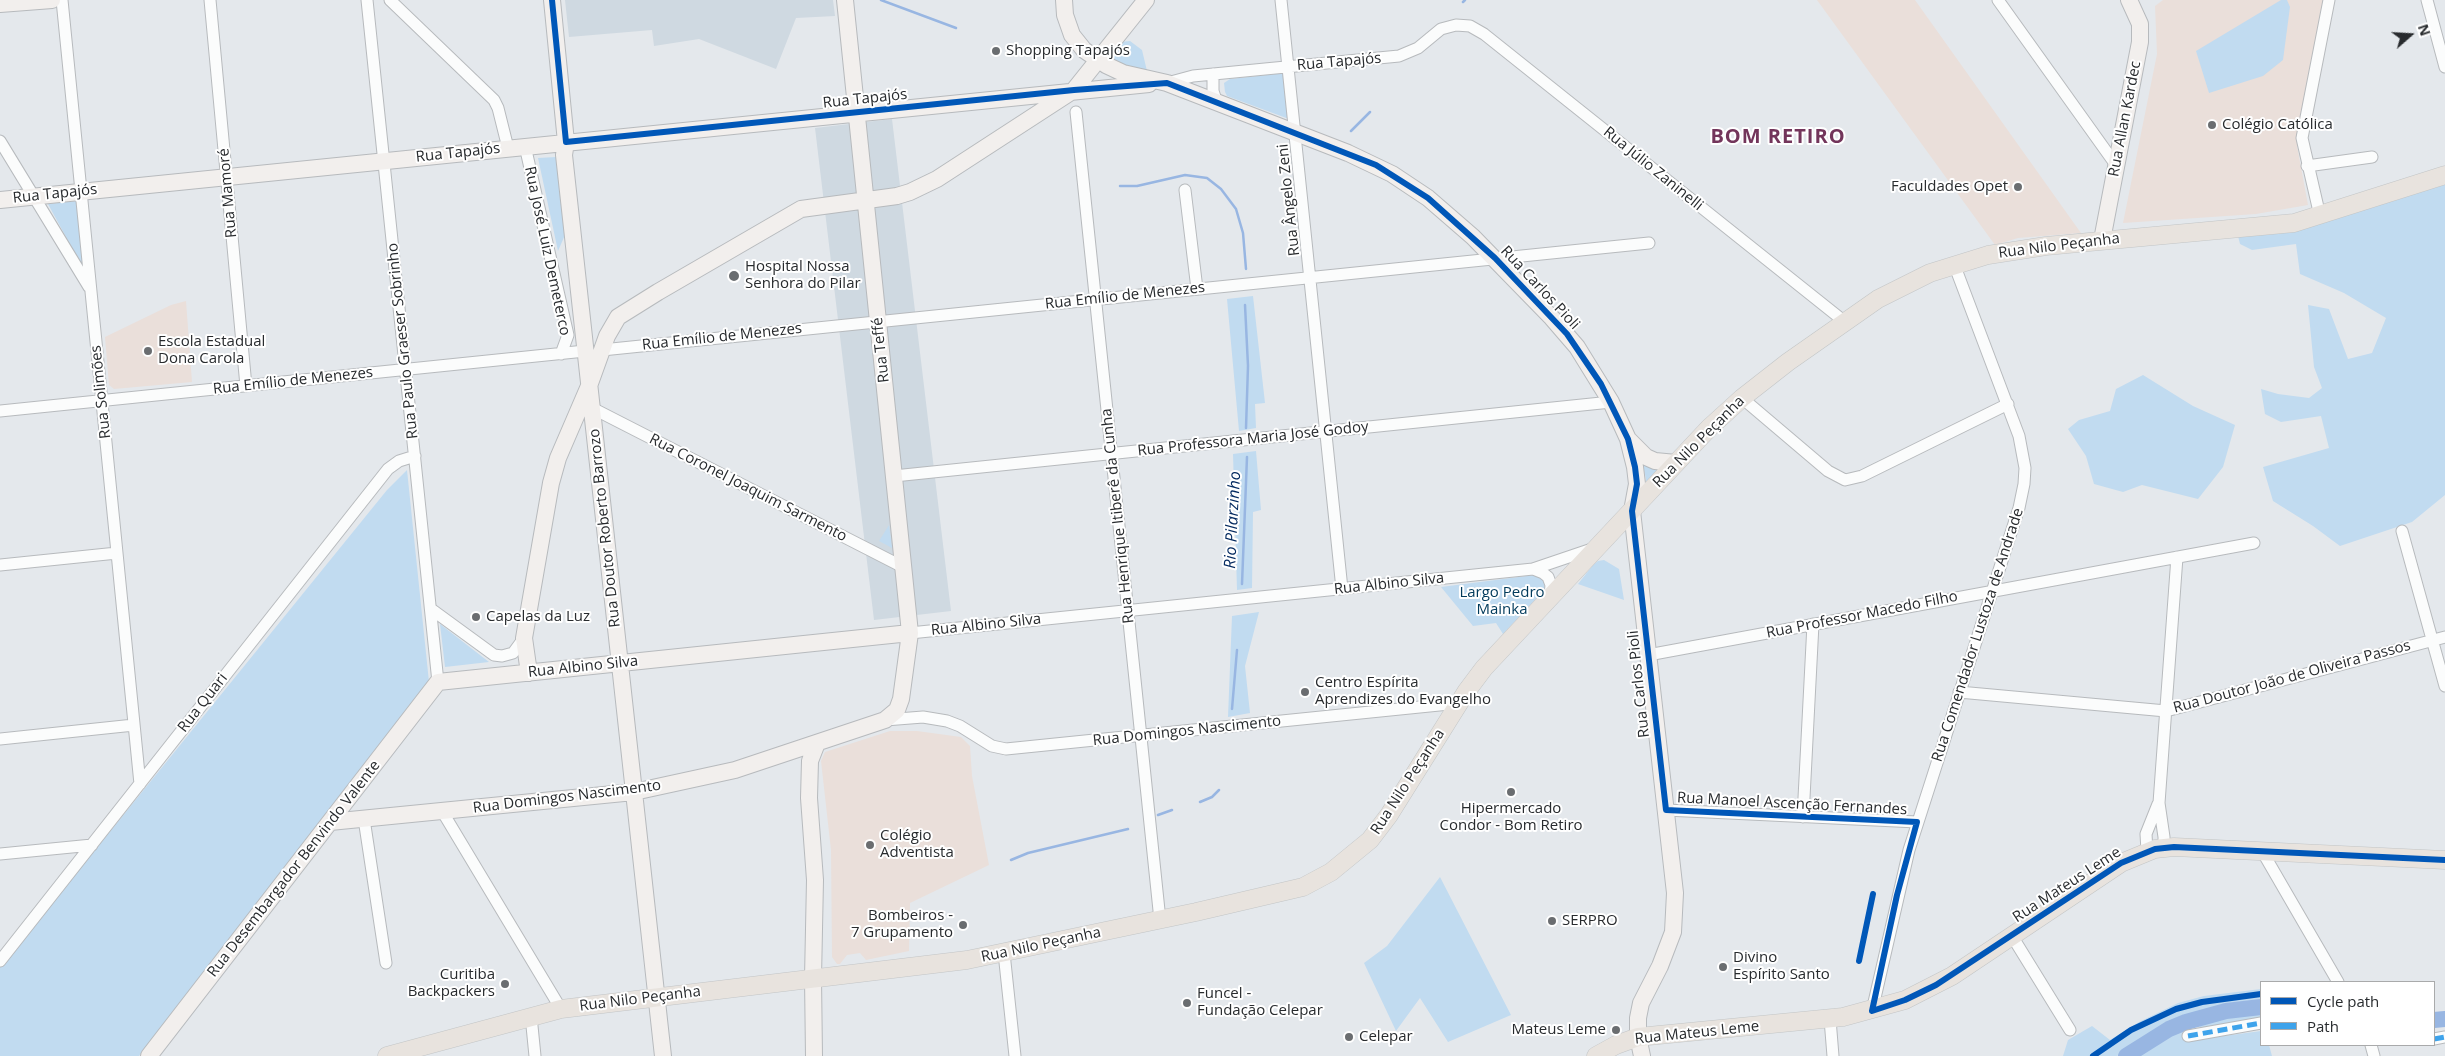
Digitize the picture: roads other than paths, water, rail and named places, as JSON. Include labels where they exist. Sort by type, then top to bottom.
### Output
[{"type":"main road","points":[[0,4],[52,0]]},
{"type":"main road","points":[[552,0],[566,142],[564,155],[584,333],[594,350]]},
{"type":"main road","name":"Rua Teffé","points":[[845,0],[910,633],[901,699]]},
{"type":"main road","points":[[1064,0],[1072,35],[1084,50],[1098,60]]},
{"type":"main road","points":[[594,350],[614,322],[623,313],[783,218],[809,207],[897,196],[925,186],[1074,90],[1146,0]]},
{"type":"main road","name":"Rua Allan Kardec","points":[[2102,240],[2140,42],[2140,24],[2129,0]]},
{"type":"main road","name":"Rua Carlos Pioli","points":[[1098,60],[1123,73],[1167,83],[1295,132],[1348,153],[1392,174],[1445,211],[1495,258],[1566,334],[1589,364],[1611,402],[1628,439],[1637,484],[1632,511],[1675,893],[1675,921],[1669,945],[1641,1004],[1638,1018],[1638,1037],[1642,1056]]},
{"type":"main road","name":"Rua Tapajós","points":[[0,200],[1074,90],[1167,83]]},
{"type":"main road","points":[[1008,97],[1016,104],[1019,112],[1018,127]]},
{"type":"main road","name":"Rua Nilo Peçanha","points":[[387,1056],[407,1053],[531,1016],[561,1009],[948,963],[1004,953],[1288,892],[1316,881],[1348,860],[1381,827],[1459,703],[1496,654],[1676,463],[1742,398],[1845,322],[1893,291],[1954,264],[2012,251],[2102,240],[2283,224],[2320,216],[2445,175]]},
{"type":"main road","name":"Rua Doutor Roberto Barrozo","points":[[594,350],[584,411],[620,663],[663,1056]]},
{"type":"main road","points":[[529,673],[524,638],[551,483],[558,458],[584,411]]},
{"type":"main road","points":[[1628,439],[1646,457],[1655,462],[1676,463]]},
{"type":"main road","name":"Rua Albino Silva","points":[[438,682],[910,633]]},
{"type":"main road","name":"Rua Desembargador Benvindo Valente","points":[[149,1056],[438,682]]},
{"type":"main road","points":[[885,720],[894,714],[901,699]]},
{"type":"main road","name":"Rua Domingos Nascimento","points":[[330,822],[634,792],[734,770],[885,720]]},
{"type":"main road","points":[[809,798],[810,761],[817,743]]},
{"type":"main road","points":[[795,750],[803,758],[809,798],[816,897],[813,978],[814,1056]]},
{"type":"main road","name":"Rua Mateus Leme","points":[[1596,1056],[1616,1045],[1638,1037],[1830,1019],[1872,1011],[1905,1000],[1936,985],[2121,863],[2155,849],[2262,851],[2445,860]]},
{"type":"street","name":"Rua Solimões","points":[[62,0],[140,784]]},
{"type":"street","name":"Rua Mamoré","points":[[210,0],[246,386]]},
{"type":"street","name":"Rua Paulo Graeser Sobrinho","points":[[367,0],[438,682]]},
{"type":"street","name":"Rua José Luiz Demeterco","points":[[390,0],[494,100],[517,147],[568,335],[561,354]]},
{"type":"street","name":"Rua Ângelo Zeni","points":[[1281,0],[1342,589]]},
{"type":"street","points":[[1998,0],[2116,166]]},
{"type":"street","points":[[2320,216],[2302,144],[2303,130],[2329,0]]},
{"type":"street","points":[[2427,0],[2445,68]]},
{"type":"street","name":"Rua Tapajós","points":[[1167,83],[1193,76],[1399,56],[1418,48],[1441,29],[1456,25]]},
{"type":"street","name":"Rua Júlio Zaninelli","points":[[1456,25],[1470,26],[1484,34],[1845,322]]},
{"type":"street","points":[[1213,74],[1213,91],[1217,103]]},
{"type":"street","name":"Rua Henrique Itiberê da Cunha","points":[[1076,112],[1160,920]]},
{"type":"street","points":[[0,141],[91,289]]},
{"type":"street","points":[[2307,166],[2372,157]]},
{"type":"street","points":[[1185,190],[1196,289]]},
{"type":"street","name":"Rua Emílio de Menezes","points":[[0,411],[1649,243]]},
{"type":"street","name":"Rua Comendador Lustoza de Andrade","points":[[1872,1011],[1899,887],[1917,822],[2019,508],[2024,484],[2022,452],[2008,404],[1954,264]]},
{"type":"street","points":[[1742,398],[1828,471],[1845,480],[1862,476],[2008,404]]},
{"type":"street","name":"Rua Professora Maria José Godoy","points":[[894,476],[1611,402]]},
{"type":"street","name":"Rua Coronel Joaquim Sarmento","points":[[584,411],[903,567]]},
{"type":"street","name":"Rua Quari","points":[[0,961],[388,469],[399,461],[415,456]]},
{"type":"street","points":[[2402,531],[2445,686]]},
{"type":"street","name":"Rua Professor Macedo Filho","points":[[1648,655],[2254,543]]},
{"type":"street","name":"Rua Albino Silva","points":[[910,633],[1533,569],[1596,547]]},
{"type":"street","points":[[0,565],[117,553]]},
{"type":"street","points":[[2159,803],[2147,829],[2155,849],[2164,838],[2159,803],[2177,557]]},
{"type":"street","points":[[1533,569],[1543,572],[1548,577],[1551,585],[1550,596]]},
{"type":"street","points":[[431,609],[494,655],[502,656],[514,653],[524,638]]},
{"type":"street","points":[[1802,817],[1812,624]]},
{"type":"street","name":"Rua Doutor João de Oliveira Passos","points":[[1959,692],[2166,711],[2445,637]]},
{"type":"street","name":"Rua Domingos Nascimento","points":[[901,699],[910,710],[923,717]]},
{"type":"street","name":"Rua Domingos Nascimento","points":[[885,720],[923,717],[953,722],[998,749],[1459,703]]},
{"type":"street","points":[[0,739],[134,725]]},
{"type":"street","name":"Rua Manoel Ascenção Fernandes","points":[[1666,810],[1917,822]]},
{"type":"street","points":[[442,811],[561,1009]]},
{"type":"street","points":[[364,819],[386,963]]},
{"type":"street","points":[[0,854],[92,844]]},
{"type":"street","points":[[2262,851],[2337,981]]},
{"type":"street","points":[[2012,936],[2070,1030]]},
{"type":"street","points":[[1004,953],[1015,1056]]},
{"type":"street","points":[[531,1016],[535,1056]]},
{"type":"street","points":[[1830,1019],[1833,1056]]},
{"type":"street","points":[[2188,1036],[2260,1023]]},
{"type":"waterway","name":"Rio Pilarzinho","points":[[881,0],[956,28]]},
{"type":"waterway","points":[[1351,131],[1370,112]]},
{"type":"waterway","name":"Rio Pilarzinho","points":[[1120,186],[1137,186],[1185,175],[1207,178],[1221,189],[1236,209],[1243,233],[1246,269]]},
{"type":"waterway","name":"Rio Pilarzinho","points":[[1245,305],[1248,366],[1246,428]]},
{"type":"waterway","name":"Rio Pilarzinho","points":[[1242,584],[1247,457]]},
{"type":"waterway","name":"Rio Pilarzinho","points":[[1232,709],[1237,650]]},
{"type":"waterway","name":"Rio Pilarzinho","points":[[1200,802],[1212,797],[1219,790]]},
{"type":"waterway","name":"Rio Pilarzinho","points":[[1158,815],[1172,810]]},
{"type":"waterway","name":"Rio Pilarzinho","points":[[1011,860],[1028,853],[1128,829]]},
{"type":"waterway","points":[[2126,1056],[2169,1029],[2186,1022],[2226,1011],[2260,1007]]},
{"type":"waterway","points":[[2435,1020],[2445,1019]]},
{"type":"place","name":"Shopping Tapajós","points":[[996,51]]},
{"type":"place","name":"Colégio Católica","points":[[2212,125]]},
{"type":"place","name":"Faculdades Opet","points":[[2018,187]]},
{"type":"place","name":"Hospital Nossa Senhora do Pilar","points":[[734,276]]},
{"type":"place","name":"Escola Estadual Dona Carola","points":[[148,351]]},
{"type":"place","name":"Capelas da Luz","points":[[476,617]]},
{"type":"place","name":"Centro Espírita Aprendizes do Evangelho","points":[[1305,692]]},
{"type":"place","name":"Hipermercado Condor - Bom Retiro","points":[[1511,792]]},
{"type":"place","name":"Colégio Adventista","points":[[870,845]]},
{"type":"place","name":"SERPRO","points":[[1552,921]]},
{"type":"place","name":"Bombeiros - 7 Grupamento","points":[[963,925]]},
{"type":"place","name":"Divino Espírito Santo","points":[[1723,967]]},
{"type":"place","name":"Curitiba Backpackers","points":[[505,984]]},
{"type":"place","name":"Funcel - Fundação Celepar","points":[[1187,1003]]},
{"type":"place","name":"Mateus Leme","points":[[1616,1030]]},
{"type":"place","name":"Celepar","points":[[1349,1037]]},
{"type":"district","name":"BOM RETIRO","points":[[1778,137]]},
{"type":"park label","name":"Largo Pedro Mainka","points":[[1502,602]]}]
